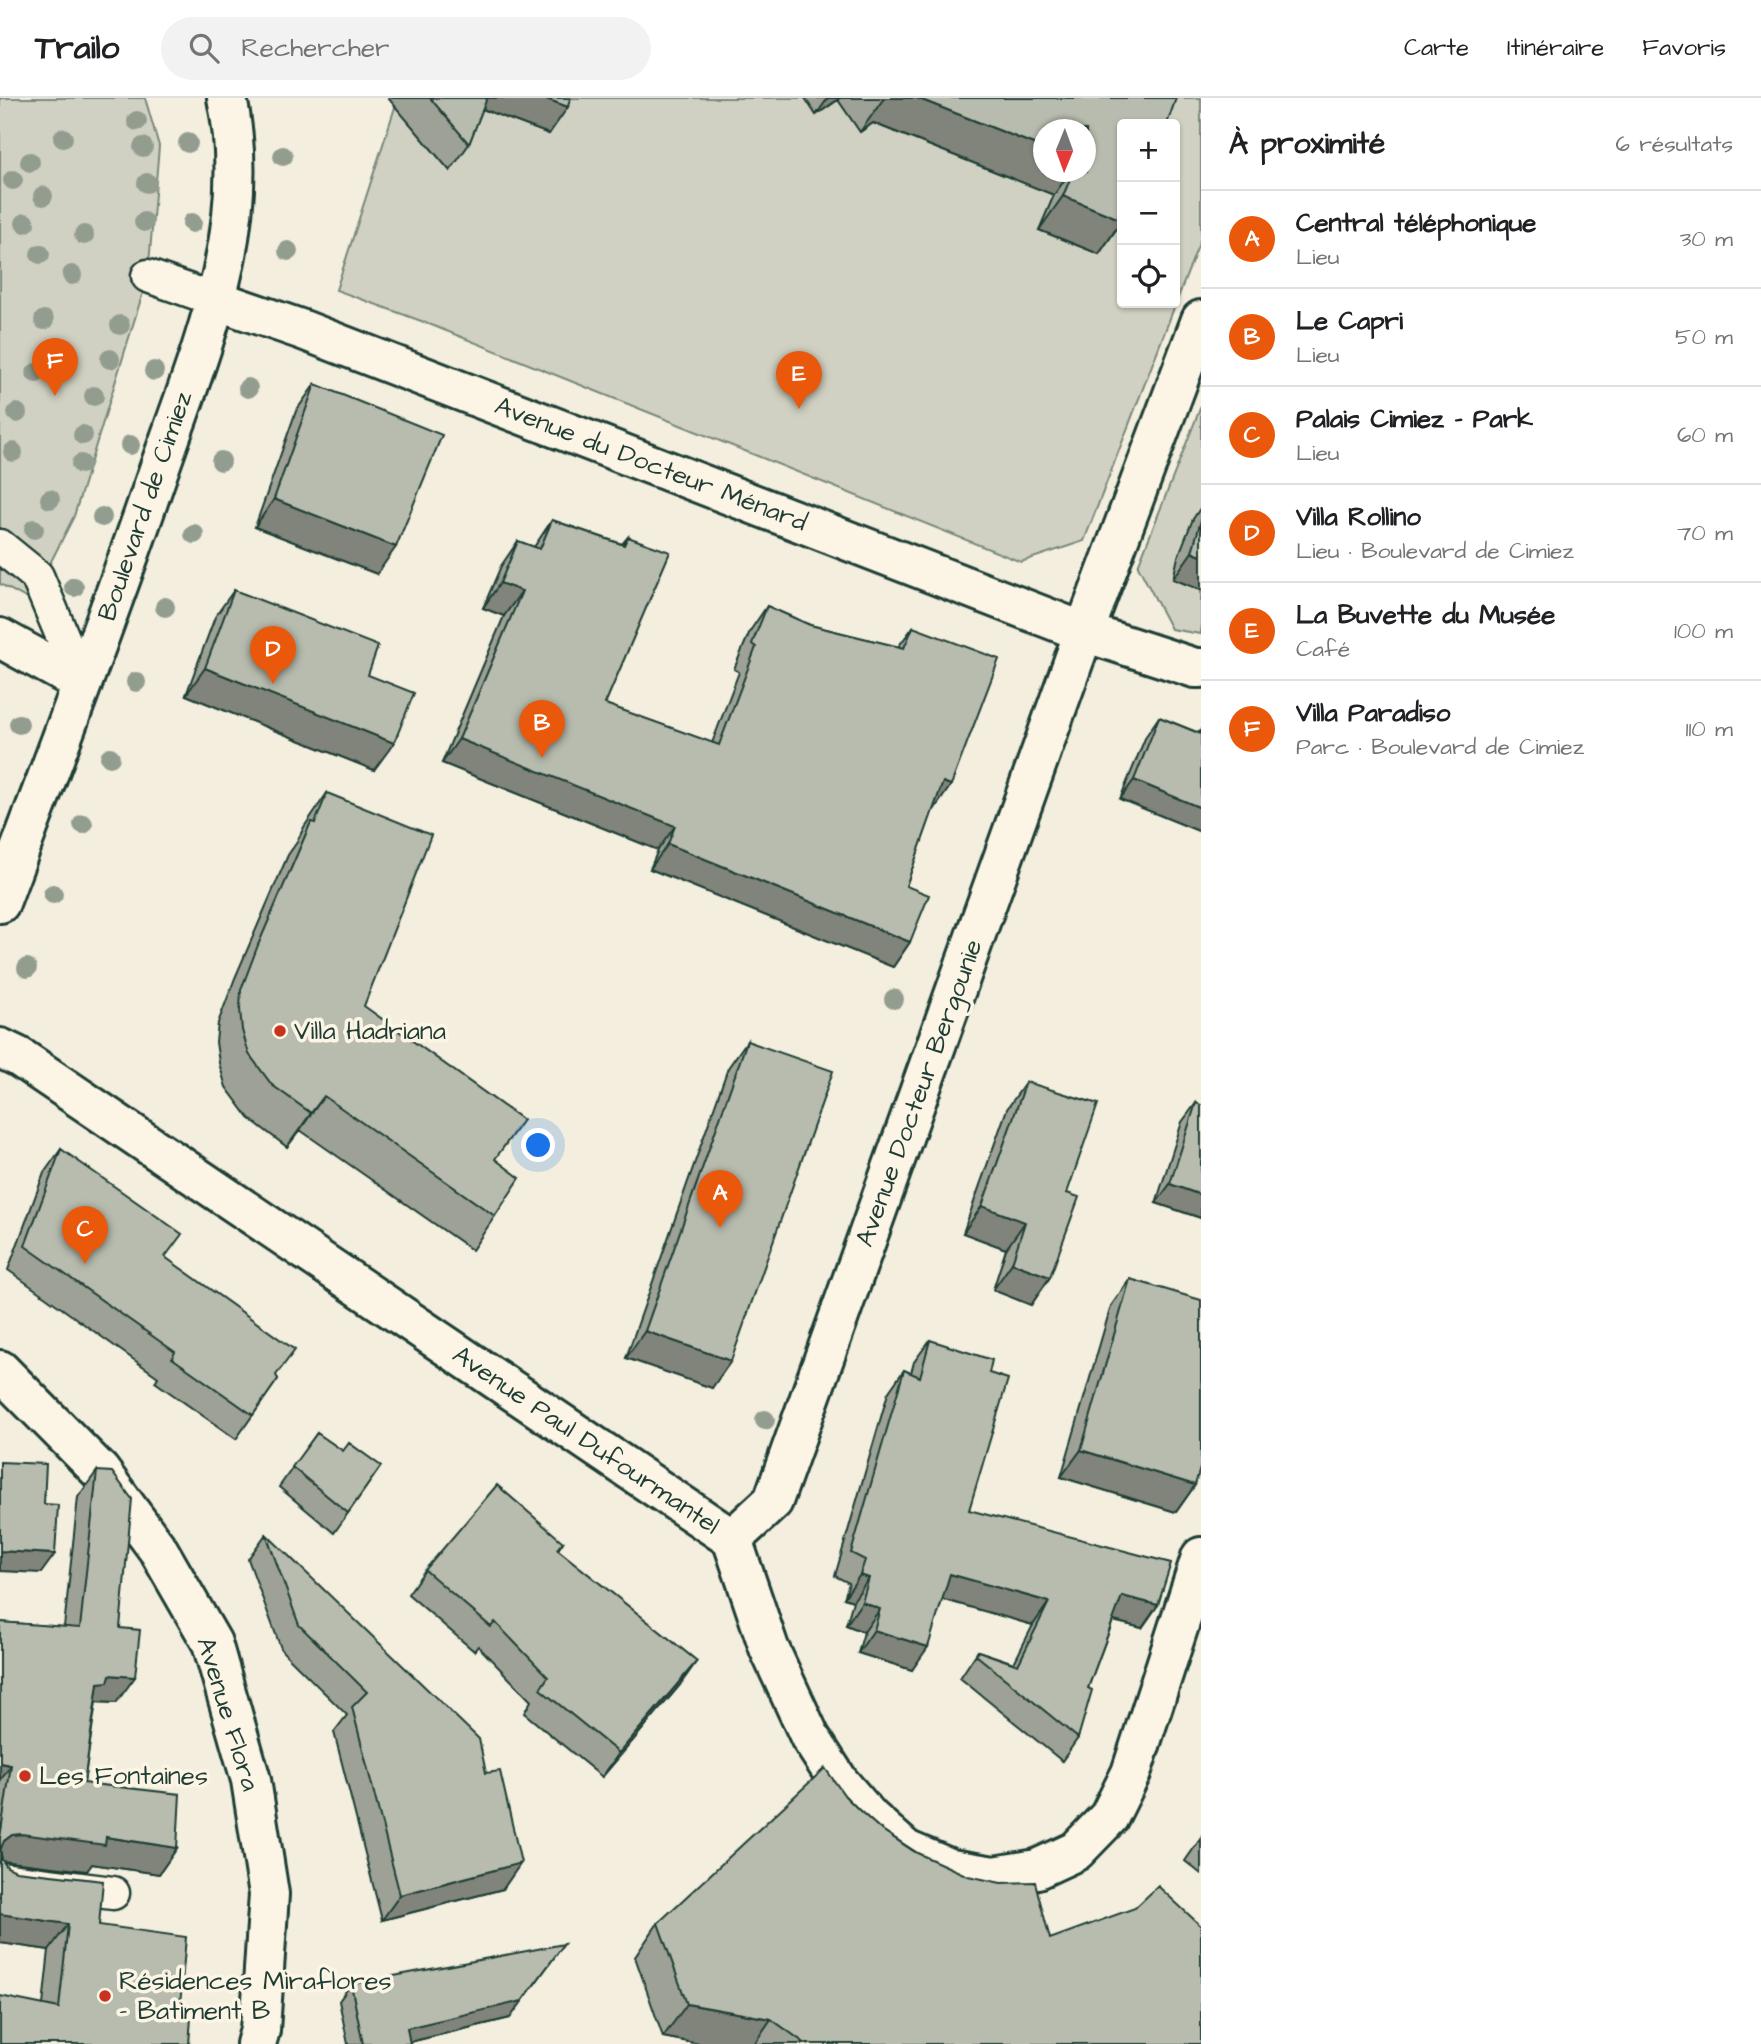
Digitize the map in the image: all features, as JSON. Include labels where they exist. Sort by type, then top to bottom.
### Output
[{"type":"street","name":"Boulevard de Cimiez","points":[[0,903],[121,581],[216,300],[232,231],[236,150],[227,98]]},
{"type":"street","name":"Avenue du Docteur Ménard","points":[[216,300],[303,330],[1084,632],[1201,668]]},
{"type":"street","points":[[1084,632],[1201,320]]},
{"type":"street","name":"Avenue Docteur Bergounie","points":[[732,1539],[773,1501],[1084,632]]},
{"type":"street","points":[[0,638],[82,683]]},
{"type":"street","name":"Avenue Paul Dufourmantel","points":[[0,1048],[19,1057],[732,1539],[769,1648],[810,1737],[839,1782],[870,1818],[906,1850],[951,1869],[994,1876],[1037,1869],[1076,1851],[1109,1817],[1131,1773],[1201,1557]]},
{"type":"street","name":"Avenue Flora","points":[[0,1370],[100,1471],[159,1550],[212,1643],[251,1780],[269,1894],[260,2031],[256,2044]]},
{"type":"lane","points":[[148,276],[216,300]]},
{"type":"lane","points":[[0,546],[37,576],[82,683]]},
{"type":"lane","points":[[0,1879],[113,1893]]},
{"type":"shaded area","points":[[0,98],[145,98],[159,146],[148,276],[74,516],[31,601],[0,584]]},
{"type":"shaded area","points":[[398,98],[1201,98],[1201,238],[1180,292],[1180,119],[1117,119],[1117,308],[1174,308],[1084,541],[1021,562],[424,322],[336,290]]},
{"type":"shaded area","points":[[1201,406],[1201,513],[1193,519],[1176,568],[1201,590],[1201,634],[1171,629],[1138,566]]},
{"type":"building","points":[[430,98],[487,98],[469,144]]},
{"type":"building","points":[[544,98],[570,98],[568,107]]},
{"type":"building","points":[[917,98],[1176,98],[1169,119],[1117,119],[1117,218],[1063,196],[1069,182],[1096,182],[1096,119],[1033,119],[1033,144]]},
{"type":"building","points":[[315,384],[442,435],[396,547],[274,499]]},
{"type":"building","points":[[552,520],[624,545],[628,537],[670,552],[605,704],[719,745],[756,647],[752,644],[767,606],[810,625],[904,648],[913,627],[999,659],[951,785],[943,782],[906,886],[929,895],[910,942],[668,844],[675,826],[459,739],[522,591],[500,583],[518,541],[540,549]]},
{"type":"building","points":[[1201,520],[1201,556],[1192,552]]},
{"type":"building","points":[[234,590],[378,646],[368,675],[414,693],[394,743],[205,668]]},
{"type":"building","points":[[1159,717],[1201,734],[1201,808],[1134,780]]},
{"type":"building","name":"Villa Hadriana","points":[[327,793],[431,835],[364,1006],[523,1120],[495,1159],[520,1178],[495,1216],[324,1096],[311,1113],[272,1085],[249,1054],[242,1030],[241,990],[311,822],[315,823]]},
{"type":"building","points":[[747,1041],[833,1071],[731,1361],[645,1331]]},
{"type":"building","points":[[1026,1082],[1098,1104],[1067,1193],[1079,1197],[1050,1277],[1012,1263],[1025,1222],[982,1206]]},
{"type":"building","points":[[1196,1103],[1201,1105],[1201,1195],[1170,1184]]},
{"type":"building","points":[[61,1149],[182,1234],[165,1257],[295,1350],[276,1375],[278,1379],[253,1415],[172,1358],[175,1352],[25,1246]]},
{"type":"building","points":[[1130,1279],[1201,1300],[1201,1465],[1195,1485],[1081,1450]]},
{"type":"building","points":[[930,1340],[992,1360],[989,1373],[1008,1379],[969,1510],[1171,1563],[1158,1605],[1122,1596],[1088,1688],[1092,1690],[1078,1738],[976,1655],[978,1651],[1018,1665],[1049,1602],[950,1574],[928,1647],[874,1630],[880,1609],[862,1602],[869,1578],[860,1575],[865,1560],[851,1553],[904,1370],[920,1377]]},
{"type":"building","points":[[317,1433],[343,1451],[349,1443],[381,1466],[348,1513],[292,1467]]},
{"type":"building","points":[[0,1462],[46,1464],[44,1504],[58,1505],[55,1554],[0,1551]]},
{"type":"building","points":[[97,1471],[112,1472],[132,1499],[120,1628],[140,1630],[135,1677],[110,1675],[108,1682],[98,1683],[84,1783],[180,1794],[177,1848],[106,1837],[105,1845],[21,1834],[12,1835],[4,1841],[0,1851],[11,1765],[0,1763],[0,1622],[80,1628]]},
{"type":"building","points":[[497,1485],[563,1542],[557,1549],[697,1661],[619,1753],[540,1689],[548,1677],[495,1622],[491,1627],[425,1570]]},
{"type":"building","points":[[266,1534],[479,1739],[486,1773],[500,1771],[521,1863],[400,1895],[352,1707],[367,1692],[299,1625]]},
{"type":"building","points":[[825,1768],[859,1810],[879,1828],[915,1852],[968,1876],[1001,1883],[1035,1882],[1050,1939],[1135,1908],[1158,1886],[1201,1926],[1201,2044],[806,2044],[771,2019],[687,2004],[658,1923]]},
{"type":"building","points":[[0,1851],[7,1867],[16,1871],[103,1881],[99,1925],[186,1937],[179,2017],[191,2018],[189,2044],[0,2044],[0,1996],[59,2008],[68,1924],[0,1914]]},
{"type":"building","points":[[564,1944],[522,2001],[407,2028],[410,2044],[363,2044],[351,1984]]},
{"type":"place","name":"Villa Paradiso","points":[[55,396]]},
{"type":"place","name":"La Buvette du Musée","points":[[799,409]]},
{"type":"place","name":"Villa Rollino","points":[[273,684]]},
{"type":"place","name":"Le Capri","points":[[542,758]]},
{"type":"place","name":"Villa Hadriana","points":[[280,1031]]},
{"type":"place","name":"Central téléphonique","points":[[720,1228]]},
{"type":"place","name":"Palais Cimiez - Park","points":[[85,1264]]},
{"type":"place","name":"Les Fontaines","points":[[25,1776]]},
{"type":"place","name":"Résidences Miraflores - Batiment B","points":[[105,1996]]}]
